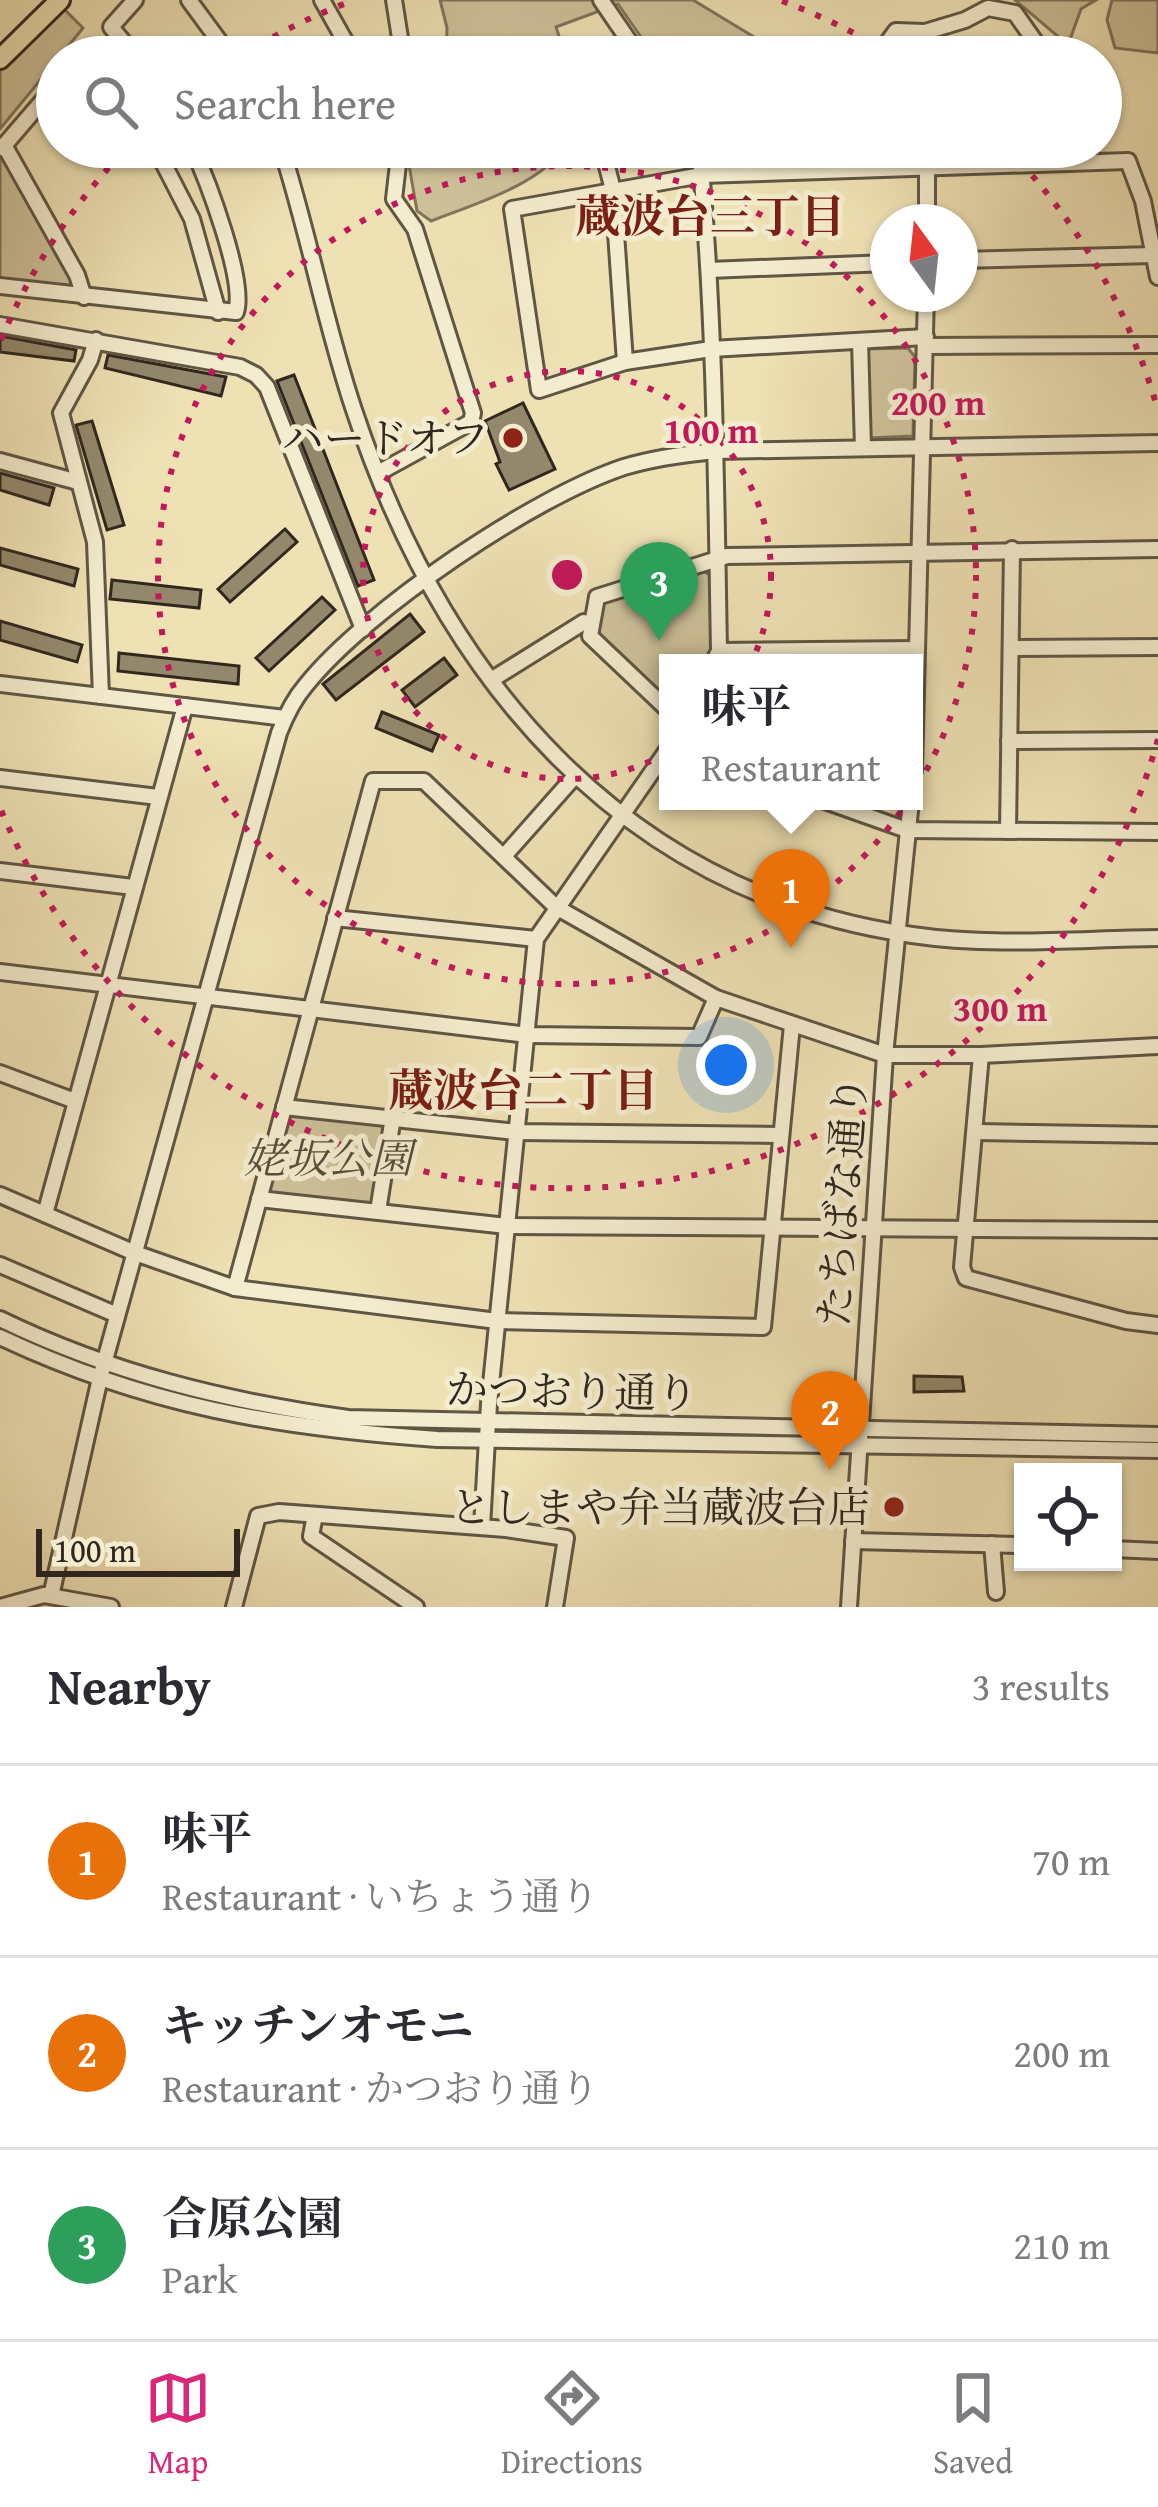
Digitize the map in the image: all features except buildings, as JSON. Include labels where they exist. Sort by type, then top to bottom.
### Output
[{"type":"main road","points":[[0,59],[60,0]]},
{"type":"street","points":[[118,36],[111,27],[135,0]]},
{"type":"street","points":[[189,0],[216,36]]},
{"type":"street","points":[[322,0],[342,36]]},
{"type":"street","points":[[394,0],[400,36]]},
{"type":"street","points":[[601,0],[624,36]]},
{"type":"street","points":[[892,36],[896,31],[925,32],[988,8],[1016,13],[1032,36]]},
{"type":"street","points":[[36,108],[2,148],[77,275],[85,297]]},
{"type":"street","points":[[1122,161],[1128,161],[1151,202],[1158,277]]},
{"type":"street","points":[[166,168],[192,219],[218,312]]},
{"type":"street","points":[[0,286],[236,312],[240,302],[201,168]]},
{"type":"street","points":[[287,168],[353,409],[428,579],[490,680],[548,752],[575,776],[622,816],[686,858],[790,906],[899,933],[987,940],[1158,938]]},
{"type":"street","points":[[378,473],[471,422],[473,413],[415,229],[394,199],[398,168]]},
{"type":"street","points":[[607,168],[613,190],[625,362]]},
{"type":"street","points":[[701,168],[715,451],[716,654]]},
{"type":"street","points":[[952,168],[702,175],[512,209],[539,390],[625,362],[711,350],[860,341],[1158,345]]},
{"type":"street","points":[[926,204],[927,169]]},
{"type":"street","points":[[978,260],[1154,256]]},
{"type":"street","points":[[709,270],[870,264]]},
{"type":"street","points":[[917,654],[926,312]]},
{"type":"street","points":[[0,325],[225,364],[256,375],[267,388],[363,628]]},
{"type":"street","points":[[96,340],[61,413],[95,542],[101,696]]},
{"type":"street","points":[[860,341],[863,448]]},
{"type":"street","points":[[51,1596],[117,1315],[285,718],[304,687],[363,628],[428,579],[586,482],[651,459],[715,451],[1158,443]]},
{"type":"street","points":[[0,461],[78,482]]},
{"type":"street","points":[[1008,831],[1012,549]]},
{"type":"street","points":[[659,701],[590,636],[597,597],[717,558],[1158,549]]},
{"type":"street","points":[[490,680],[584,622],[589,624]]},
{"type":"street","points":[[1011,648],[1158,647]]},
{"type":"street","points":[[843,654],[917,649]]},
{"type":"street","points":[[0,684],[285,718]]},
{"type":"street","points":[[44,1214],[184,706]]},
{"type":"street","points":[[1010,741],[1158,740]]},
{"type":"street","points":[[482,1527],[497,1322],[536,939],[659,762]]},
{"type":"street","points":[[503,856],[575,776]]},
{"type":"street","points":[[0,778],[158,797]]},
{"type":"street","points":[[235,1288],[373,781],[424,781],[556,907],[716,998],[792,1025],[885,1055],[1158,1046]]},
{"type":"street","points":[[851,810],[908,830],[1158,832]]},
{"type":"street","name":"たちばな通り","points":[[849,1607],[885,1055],[910,810]]},
{"type":"street","points":[[0,871],[134,887]]},
{"type":"street","points":[[335,918],[536,939]]},
{"type":"street","points":[[0,972],[528,1035],[699,1036],[716,998]]},
{"type":"street","points":[[1,1199],[235,1288],[497,1322],[763,1327],[792,1025]]},
{"type":"street","points":[[981,1055],[962,1267],[966,1278],[1126,1321],[1158,1325]]},
{"type":"street","points":[[0,1073],[75,1101]]},
{"type":"street","points":[[284,1106],[517,1132],[780,1136]]},
{"type":"street","points":[[378,1211],[392,1117]]},
{"type":"street","points":[[977,1132],[1158,1135]]},
{"type":"street","points":[[259,1199],[507,1226],[1158,1230]]},
{"type":"street","points":[[0,1264],[117,1315]]},
{"type":"street","name":"かつおり通り","points":[[0,1319],[175,1404],[341,1432],[487,1439],[1158,1435]]},
{"type":"street","name":"かつおり通り","points":[[0,1337],[102,1371],[257,1406],[348,1418],[1158,1450]]},
{"type":"street","points":[[315,1515],[311,1536],[416,1607]]},
{"type":"street","points":[[234,1607],[258,1516],[315,1515],[566,1538],[555,1607]]},
{"type":"street","points":[[853,1540],[1014,1545]]},
{"type":"street","points":[[992,1544],[996,1592]]},
{"type":"street","points":[[1122,1549],[1158,1551]]},
{"type":"street","points":[[0,1607],[51,1596],[111,1607]]},
{"type":"green space","points":[[440,0],[693,0],[752,36],[640,36],[618,4],[556,27],[559,36],[447,36]]},
{"type":"green space","points":[[1015,0],[1096,0],[1081,9],[1071,36],[1057,36]]},
{"type":"green space","points":[[1112,0],[1158,0],[1158,53],[1122,49],[1122,36],[1112,36],[1107,20]]},
{"type":"green space","points":[[60,5],[83,28],[76,36],[36,36],[36,85],[0,129],[0,62]]},
{"type":"green space","points":[[0,151],[84,297],[0,286]]},
{"type":"green space","points":[[410,168],[544,168],[485,201],[431,221],[417,211]]},
{"type":"green space","points":[[908,348],[915,357],[913,436],[866,438],[864,349]]},
{"type":"green space","points":[[698,569],[712,576],[713,648],[710,654],[659,654],[659,692],[598,634],[605,599]]},
{"type":"green space","name":"姥坂公園","points":[[284,1107],[393,1117],[378,1211],[259,1199]]},
{"type":"place","name":"ハードオフ","points":[[513,438]]},
{"type":"place","name":"合原公園","points":[[659,641]]},
{"type":"place","name":"味平","points":[[791,948]]},
{"type":"place","name":"キッチンオモニ","points":[[830,1470]]},
{"type":"place","name":"としまや弁当蔵波台店","points":[[894,1507]]},
{"type":"district","name":"蔵波台三丁目","points":[[710,216]]},
{"type":"district","name":"蔵波台二丁目","points":[[523,1090]]}]
